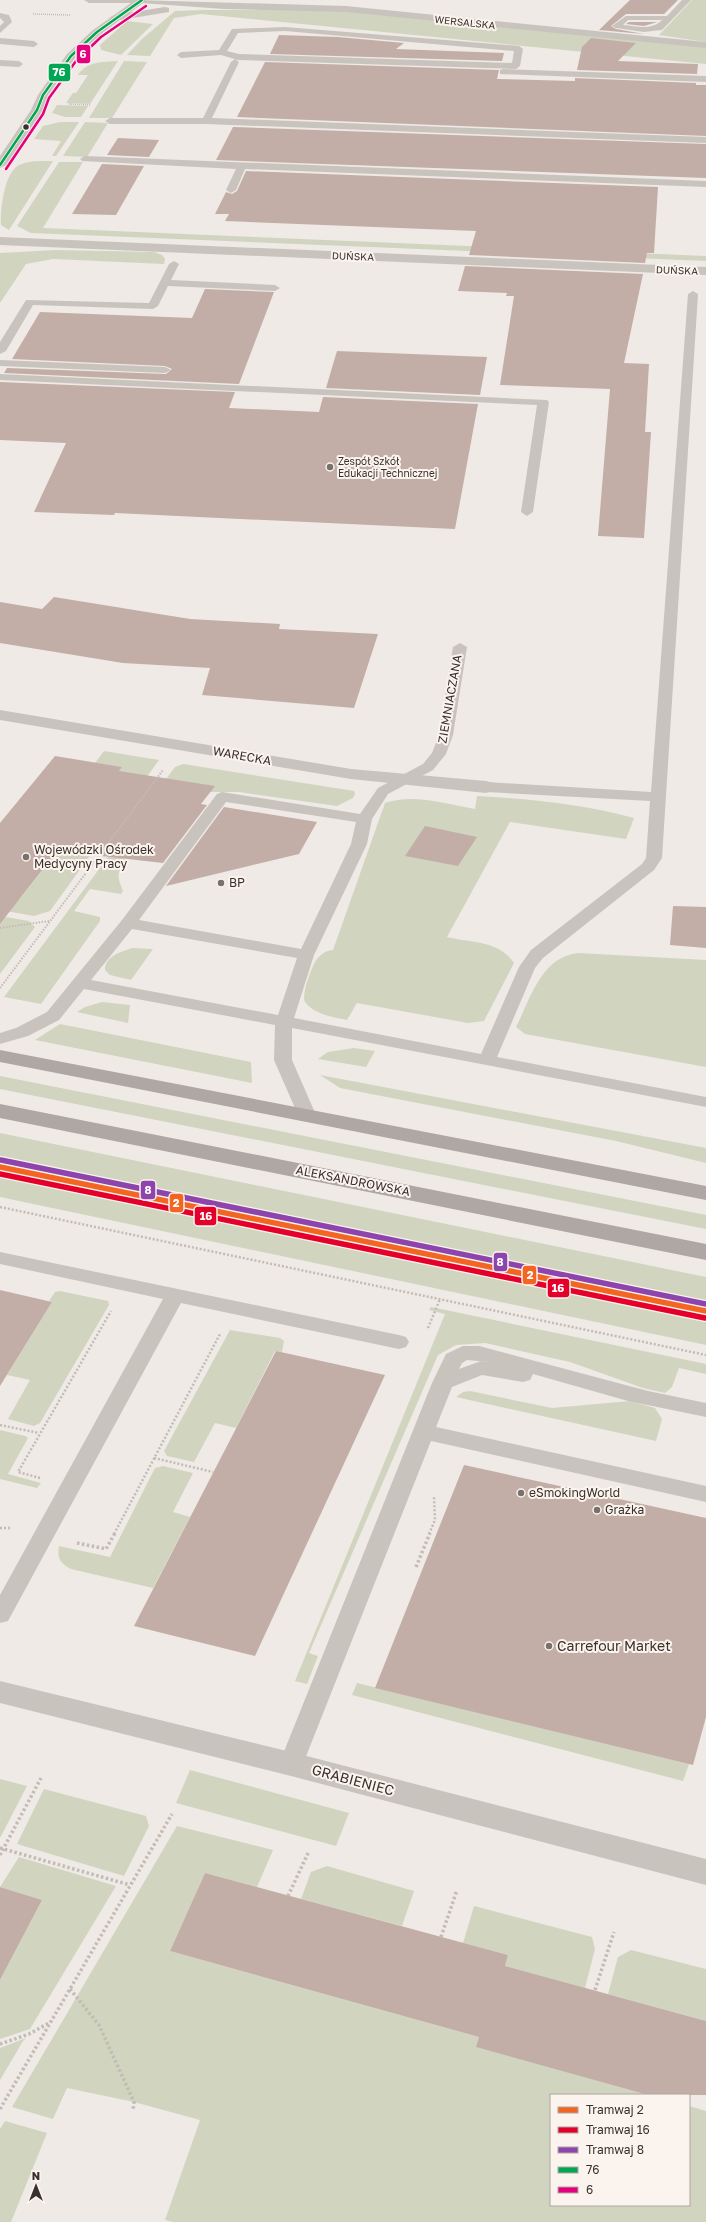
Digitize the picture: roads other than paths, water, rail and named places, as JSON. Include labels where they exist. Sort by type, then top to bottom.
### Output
[{"type":"main road","points":[[0,1056],[706,1193]]},
{"type":"main road","name":"ALEKSANDROWSKA","points":[[0,1112],[706,1252]]},
{"type":"street","name":"WERSALSKA","points":[[90,0],[141,0],[224,6],[346,9],[706,45]]},
{"type":"street","points":[[90,0],[102,12],[114,18]]},
{"type":"street","points":[[0,165],[37,110],[43,95],[79,47],[114,18],[141,0]]},
{"type":"street","name":"WERSALSKA","points":[[198,0],[224,6]]},
{"type":"street","name":"WERSALSKA","points":[[114,18],[154,11],[224,6]]},
{"type":"street","points":[[0,230],[29,239],[64,244]]},
{"type":"street","name":"DUŃSKA","points":[[0,241],[706,271]]},
{"type":"street","points":[[0,250],[64,244]]},
{"type":"street","name":"WARECKA","points":[[0,715],[351,774],[486,787]]},
{"type":"street","name":"GRABIENIEC","points":[[0,1692],[291,1764],[706,1872]]},
{"type":"lane","points":[[669,18],[626,18],[616,26],[644,30],[659,28],[669,18],[687,0]]},
{"type":"lane","points":[[0,15],[6,17],[8,22],[0,31]]},
{"type":"lane","points":[[222,52],[235,31],[285,29],[519,49],[516,66],[238,57],[222,52],[183,58],[235,62],[706,79]]},
{"type":"lane","points":[[0,41],[34,44]]},
{"type":"lane","points":[[206,121],[235,62]]},
{"type":"lane","points":[[0,63],[19,64]]},
{"type":"lane","points":[[110,121],[206,121],[706,140]]},
{"type":"lane","points":[[85,159],[706,184]]},
{"type":"lane","points":[[231,190],[242,166]]},
{"type":"lane","points":[[0,351],[30,302],[153,306],[174,264]]},
{"type":"lane","points":[[165,283],[275,288]]},
{"type":"lane","points":[[487,1060],[527,967],[537,954],[648,867],[654,858],[699,318],[693,294]]},
{"type":"lane","points":[[0,363],[165,370]]},
{"type":"lane","points":[[0,377],[543,402],[527,512]]},
{"type":"lane","name":"ZIEMNIACZANA","points":[[364,819],[383,791],[428,767],[439,754],[446,734],[460,647]]},
{"type":"lane","points":[[486,787],[659,797]]},
{"type":"lane","points":[[0,1039],[22,1032],[53,1016],[128,923],[222,797],[364,819],[359,844],[306,955],[284,1022],[283,1060],[307,1115]]},
{"type":"lane","points":[[128,923],[306,955]]},
{"type":"lane","points":[[81,983],[706,1102]]},
{"type":"lane","points":[[0,1258],[399,1342]]},
{"type":"lane","points":[[0,1615],[6,1589],[43,1535],[175,1295]]},
{"type":"lane","points":[[291,1764],[424,1432],[442,1383],[481,1368],[641,1396],[706,1410]]},
{"type":"lane","points":[[424,1432],[706,1494]]},
{"type":"tram line","name":"8","points":[[1,1160],[706,1304]]},
{"type":"tram line","name":"2","points":[[0,1167],[706,1311]]},
{"type":"tram line","name":"16","points":[[0,1174],[705,1318]]},
{"type":"place","name":"Zespół Szkół Edukacji Technicznej","points":[[330,467]]},
{"type":"place","name":"Wojewódzki Ośrodek Medycyny Pracy","points":[[26,857]]},
{"type":"place","name":"BP","points":[[221,883]]},
{"type":"place","name":"eSmokingWorld","points":[[521,1493]]},
{"type":"place","name":"Grażka","points":[[597,1510]]},
{"type":"place","name":"Carrefour Market","points":[[549,1646]]}]
